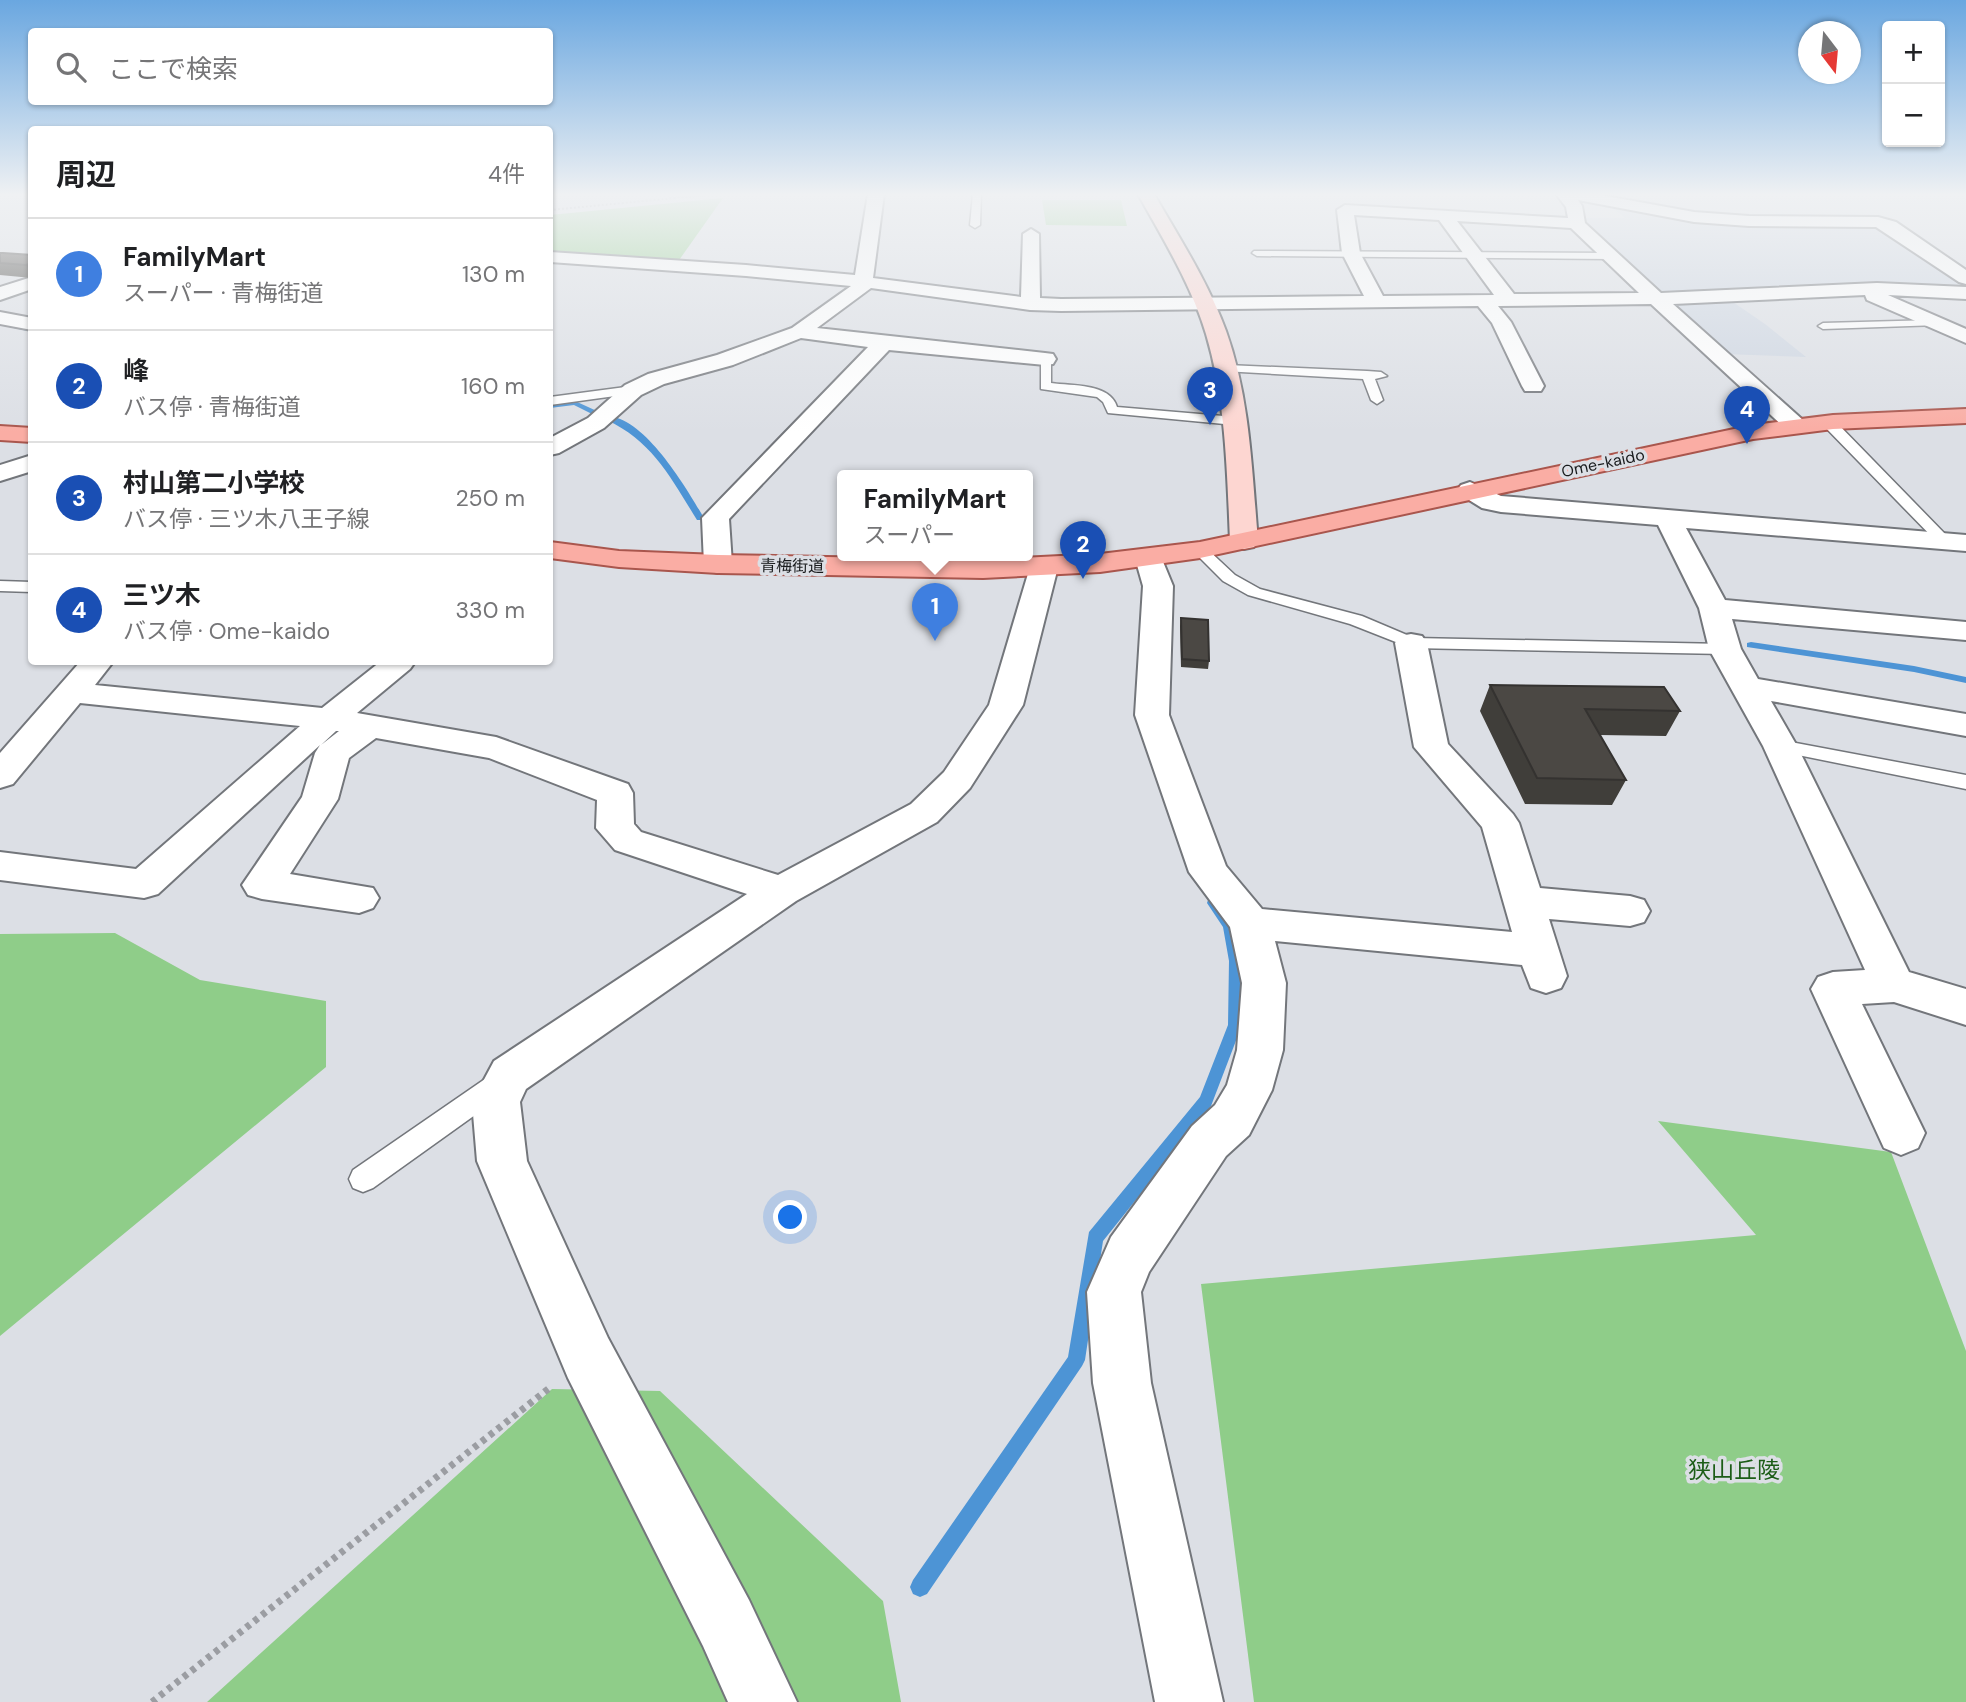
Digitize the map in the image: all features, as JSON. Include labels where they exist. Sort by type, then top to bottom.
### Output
[{"type":"main road","points":[[1191,273],[1206,304],[1227,369],[1241,472],[1244,541]]},
{"type":"main road","name":"Ome-kaido","points":[[1244,541],[1686,445],[1828,422],[1966,416]]},
{"type":"main road","points":[[0,433],[28,435]]},
{"type":"main road","name":"青梅街道","points":[[553,550],[619,559],[718,564],[928,569],[1044,567],[1149,558],[1244,541]]},
{"type":"street","points":[[779,273],[1030,304],[1733,298],[1863,290],[1966,293]]},
{"type":"street","points":[[553,447],[596,423],[633,390],[656,379],[725,360],[800,332],[863,286],[865,273]]},
{"type":"street","points":[[1030,273],[1030,304]]},
{"type":"street","points":[[1362,273],[1376,300]]},
{"type":"street","points":[[1489,273],[1508,300]]},
{"type":"street","points":[[1629,273],[1796,426]]},
{"type":"street","points":[[0,294],[28,284]]},
{"type":"street","points":[[1863,290],[1966,337]]},
{"type":"street","points":[[1483,300],[1502,322],[1533,386]]},
{"type":"street","points":[[0,318],[28,323]]},
{"type":"street","points":[[800,332],[1045,359]]},
{"type":"street","points":[[718,564],[715,518],[884,343]]},
{"type":"street","points":[[0,473],[28,463]]},
{"type":"street","points":[[1470,491],[1501,504],[1955,542]]},
{"type":"street","points":[[1668,518],[1714,608],[1725,649],[1780,746],[1894,985]]},
{"type":"street","points":[[1149,558],[1158,586],[1152,715],[1209,872],[1250,923],[1265,983],[1260,1051],[1250,1090],[1232,1120],[1209,1140],[1130,1255],[1114,1292],[1122,1383],[1189,1702]]},
{"type":"street","points":[[764,1702],[588,1357],[502,1161],[496,1102],[510,1076],[782,891],[924,813],[957,780],[1006,705],[1044,567]]},
{"type":"street","points":[[1714,608],[1966,631]]},
{"type":"street","points":[[1250,923],[1543,964],[1500,822],[1431,747],[1411,643]]},
{"type":"street","points":[[0,776],[94,665]]},
{"type":"street","points":[[0,866],[144,884],[329,719],[395,665]]},
{"type":"street","points":[[1748,687],[1966,725]]},
{"type":"street","points":[[71,692],[329,719],[496,748],[615,793],[615,828],[628,841],[782,891]]},
{"type":"street","points":[[359,898],[262,886],[320,799],[333,753],[369,726]]},
{"type":"street","points":[[1524,902],[1630,911]]},
{"type":"street","points":[[1901,1133],[1833,989],[1894,985],[1966,1007]]},
{"type":"lane","points":[[1823,326],[1935,323]]},
{"type":"lane","points":[[1045,359],[1045,386],[1101,394],[1109,400],[1112,410],[1235,421]]},
{"type":"lane","points":[[1227,369],[1374,375],[1377,400]]},
{"type":"lane","points":[[553,401],[633,390]]},
{"type":"lane","points":[[1828,422],[1955,542]]},
{"type":"lane","points":[[1200,550],[1229,578],[1254,592],[1356,620],[1411,643],[1725,649]]},
{"type":"lane","points":[[0,586],[28,587]]},
{"type":"lane","points":[[1780,746],[1966,782]]},
{"type":"lane","points":[[363,1179],[510,1076]]},
{"type":"path","points":[[152,1702],[588,1357]]},
{"type":"shaded area","points":[[1638,273],[1949,273],[1966,285],[1966,291],[1663,296]]},
{"type":"shaded area","points":[[1730,300],[1806,357],[1724,354],[1670,304]]},
{"type":"green space","points":[[115,933],[200,980],[326,1001],[326,1067],[0,1336],[0,934]]},
{"type":"green space","name":"狭山丘陵","points":[[1658,1121],[1891,1152],[1966,1351],[1966,1702],[1254,1702],[1201,1284],[1756,1235]]},
{"type":"green space","points":[[552,1389],[660,1391],[883,1601],[901,1702],[207,1702]]},
{"type":"building","points":[[1181,618],[1208,620],[1209,661],[1182,659]]},
{"type":"building","points":[[1490,685],[1664,687],[1680,711],[1585,709],[1626,780],[1537,778]]},
{"type":"waterway","points":[[0,323],[28,329]]},
{"type":"waterway","points":[[553,406],[575,403],[595,412]]},
{"type":"waterway","points":[[610,418],[639,435],[651,447],[673,474],[700,518]]},
{"type":"waterway","points":[[1751,645],[1914,669],[1966,680]]},
{"type":"waterway","points":[[920,1587],[1076,1360],[1095,1238],[1206,1101],[1235,1025],[1236,961],[1229,926],[1213,903]]},
{"type":"place","name":"村山第二小学校","points":[[1210,425]]},
{"type":"place","name":"三ツ木","points":[[1747,444]]},
{"type":"place","name":"峰","points":[[1083,579]]},
{"type":"place","name":"FamilyMart","points":[[935,641]]}]
